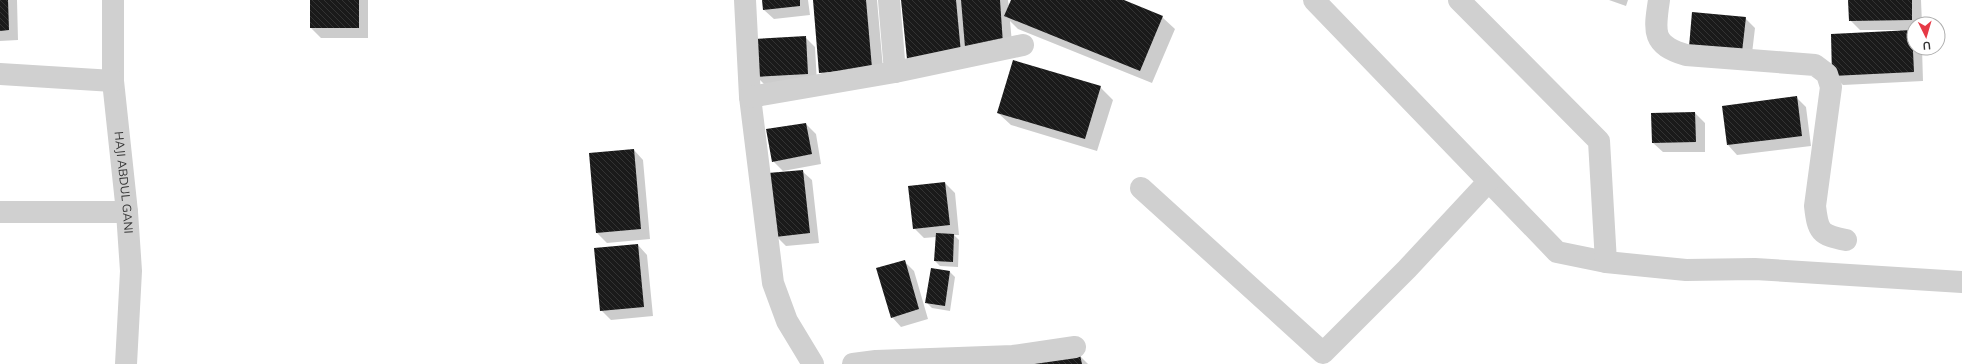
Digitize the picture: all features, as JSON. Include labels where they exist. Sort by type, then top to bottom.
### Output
[{"type":"street","name":"HAJI ABDUL GANI","points":[[113,0],[113,81],[127,212],[131,271],[126,364]]},
{"type":"street","points":[[745,0],[750,97],[773,283],[787,321],[813,364]]},
{"type":"street","points":[[889,0],[895,72]]},
{"type":"street","points":[[1314,0],[1488,182],[1558,252],[1606,262],[1686,270],[1755,269],[1962,282]]},
{"type":"street","points":[[1459,0],[1599,141],[1606,262]]},
{"type":"street","points":[[1659,0],[1655,25],[1659,40],[1670,50],[1686,55],[1815,65],[1827,74],[1831,87],[1815,206],[1817,225],[1827,237],[1846,240]]},
{"type":"street","points":[[750,97],[895,72],[1023,46]]},
{"type":"street","points":[[0,74],[113,81]]},
{"type":"street","points":[[1142,188],[1323,353],[1407,269],[1488,182]]},
{"type":"street","points":[[0,212],[127,212]]},
{"type":"street","points":[[853,364],[876,361],[1013,356],[1076,347]]},
{"type":"building","points":[[0,0],[8,0],[9,30],[0,31]]},
{"type":"building","points":[[310,0],[359,0],[359,28],[310,28]]},
{"type":"building","points":[[762,0],[800,0],[800,6],[763,10]]},
{"type":"building","points":[[813,0],[866,0],[872,68],[819,73]]},
{"type":"building","points":[[901,0],[956,0],[961,53],[907,59]]},
{"type":"building","points":[[961,0],[1000,0],[1003,44],[965,47]]},
{"type":"building","points":[[1011,0],[1124,0],[1163,16],[1140,71],[1004,16]]},
{"type":"building","points":[[1848,0],[1912,0],[1912,16],[1906,16],[1906,20],[1849,21]]},
{"type":"building","points":[[1692,12],[1746,17],[1742,52],[1689,47]]},
{"type":"building","points":[[1906,30],[1906,56],[1913,56],[1914,72],[1832,76],[1831,34]]},
{"type":"building","points":[[806,36],[808,74],[755,77],[753,39]]},
{"type":"building","points":[[1013,60],[1101,86],[1085,139],[997,113]]},
{"type":"building","points":[[1797,96],[1802,136],[1727,145],[1722,106]]},
{"type":"building","points":[[1695,112],[1696,142],[1652,143],[1651,113]]},
{"type":"building","points":[[806,123],[812,154],[772,162],[766,129]]},
{"type":"building","points":[[634,149],[641,229],[596,233],[589,153]]},
{"type":"building","points":[[803,170],[810,233],[775,237],[768,173]]},
{"type":"building","points":[[945,182],[950,225],[913,229],[908,186]]},
{"type":"building","points":[[936,233],[954,234],[953,262],[934,261]]},
{"type":"building","points":[[638,244],[644,307],[600,311],[594,248]]},
{"type":"building","points":[[905,260],[919,309],[891,318],[876,268]]},
{"type":"building","points":[[931,268],[950,271],[945,306],[925,303]]},
{"type":"building","points":[[1080,355],[1082,364],[1024,364]]}]
